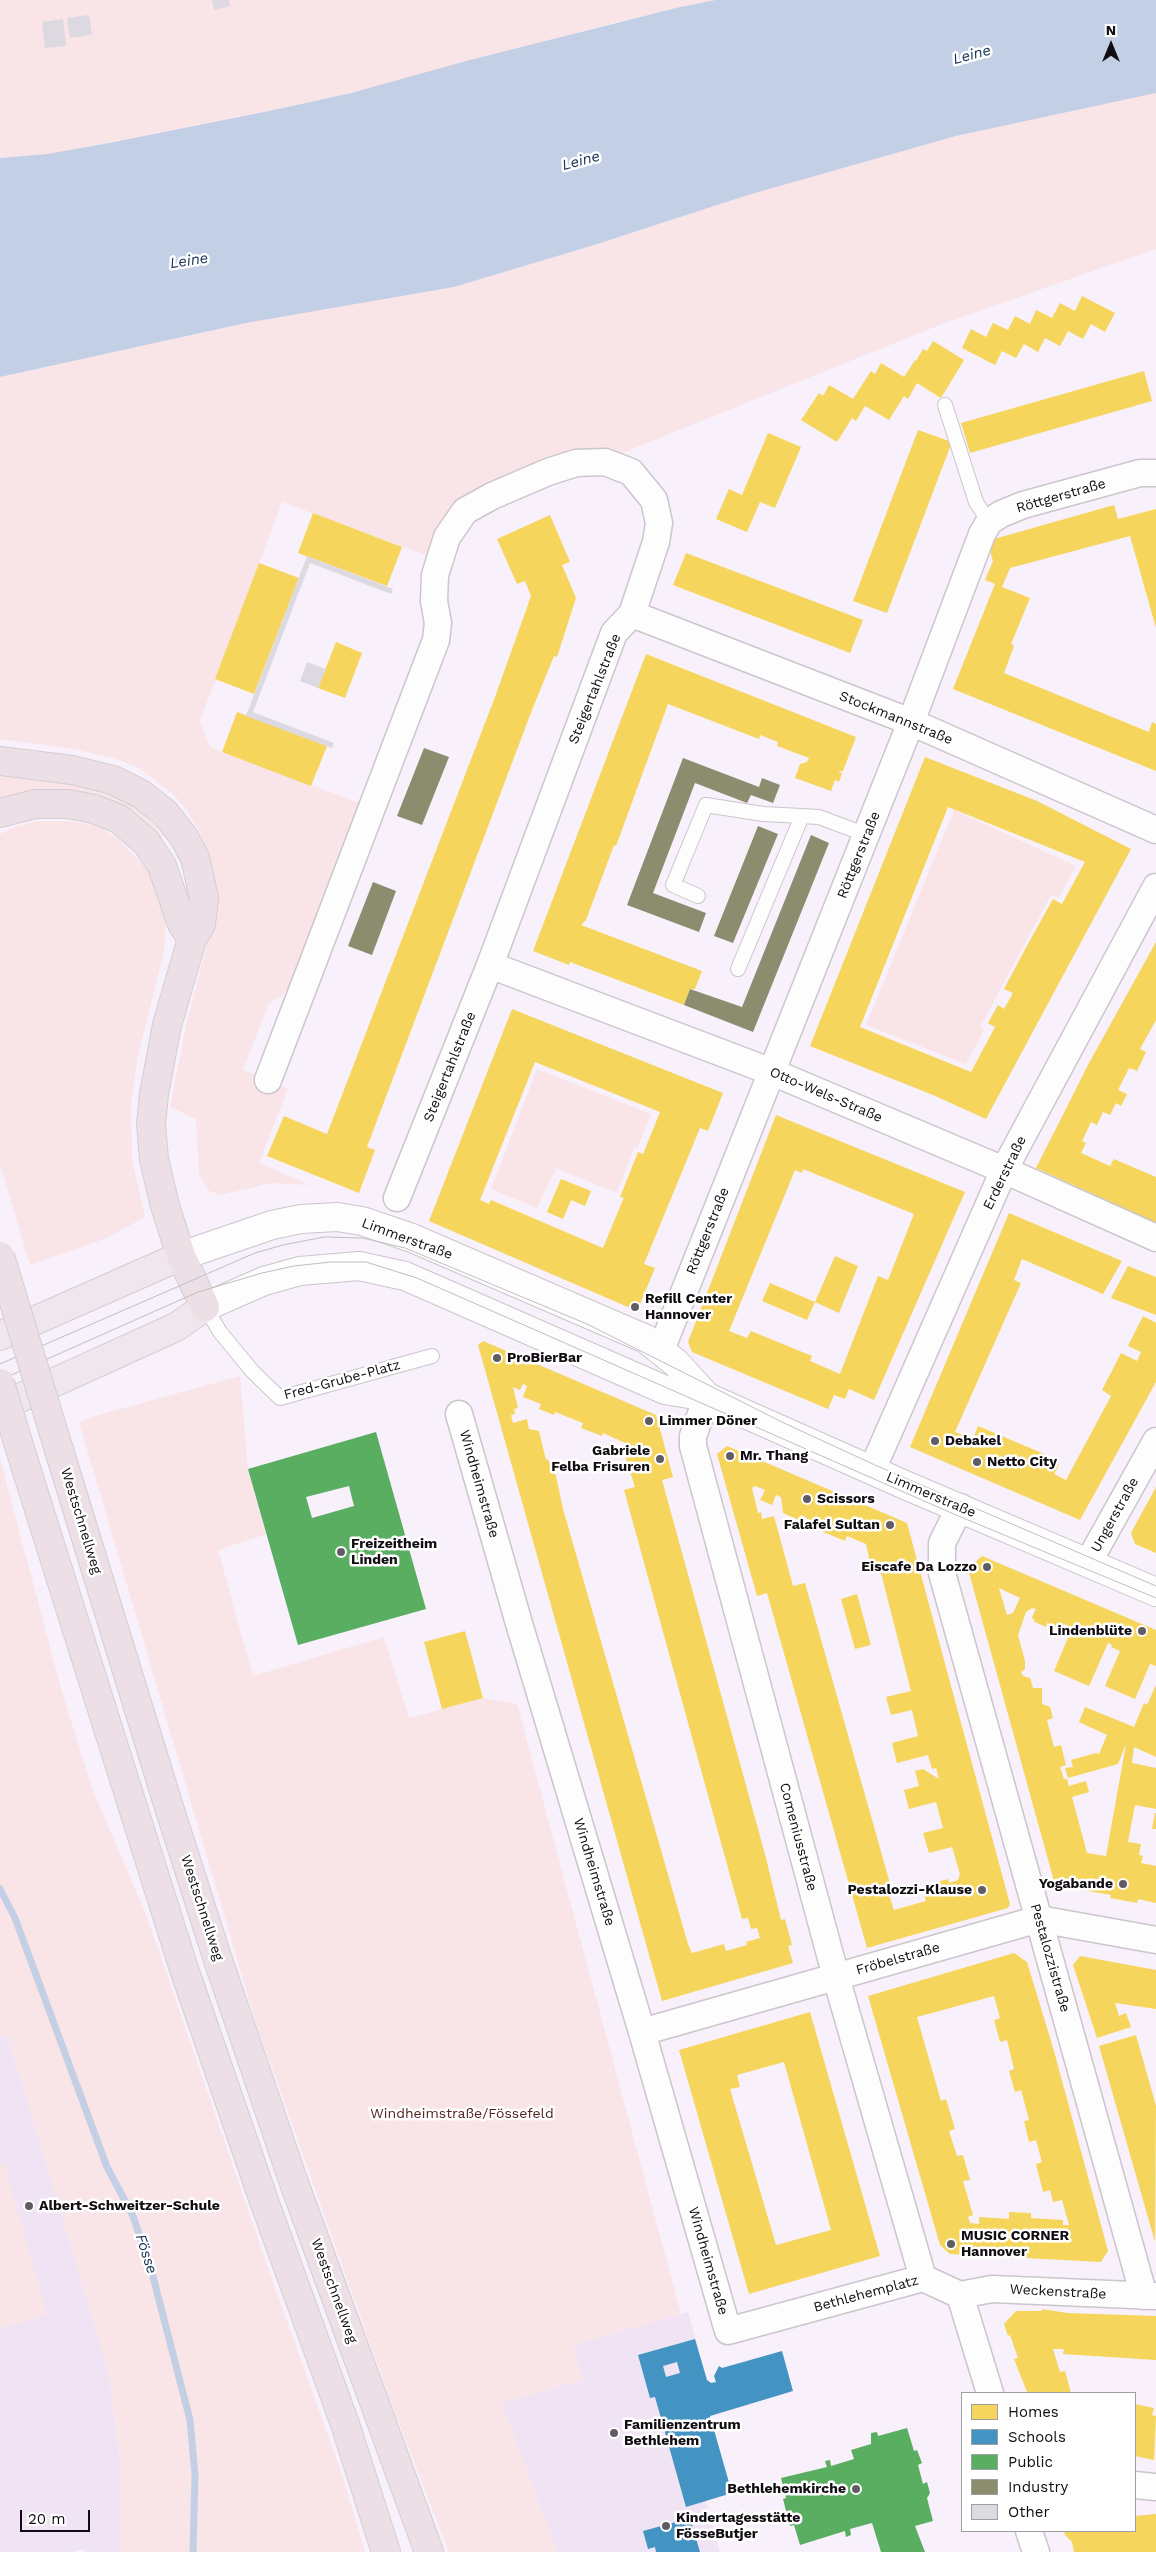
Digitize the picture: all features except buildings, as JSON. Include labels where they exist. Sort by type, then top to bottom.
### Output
[{"type":"highway","points":[[0,761],[72,770],[113,780],[141,794],[165,813],[184,837],[195,858],[204,898],[200,924],[192,939],[167,1025],[154,1094],[151,1124],[154,1159],[165,1206],[181,1256],[205,1307]]},
{"type":"highway","points":[[0,813],[35,804],[68,804],[94,809],[119,819],[146,842],[162,866],[178,905],[182,924],[192,939]]},
{"type":"highway","name":"Westschnellweg","points":[[0,1256],[168,1804],[240,2025],[294,2183],[429,2552]]},
{"type":"highway","points":[[0,1383],[183,1966],[264,2201],[345,2424],[386,2552]]},
{"type":"main road","name":"Limmerstraße","points":[[0,1336],[181,1256]]},
{"type":"main road","name":"Limmerstraße","points":[[0,1407],[176,1327],[205,1307]]},
{"type":"street","name":"Steigertahlstraße","points":[[268,1080],[436,640],[438,623],[434,601],[435,575],[447,537],[465,511],[521,482],[576,463],[605,462],[631,472],[654,500],[659,523],[656,542],[632,614],[614,634],[490,965],[397,1198]]},
{"type":"street","name":"Röttgerstraße","points":[[661,1350],[867,835],[982,534],[989,522],[1001,514],[1023,505],[1140,473],[1156,473]]},
{"type":"street","name":"Stockmannstraße","points":[[632,614],[911,722],[1156,830]]},
{"type":"street","name":"Erderstraße","points":[[872,1470],[1004,1170],[1156,887]]},
{"type":"street","name":"Otto-Wels-Straße","points":[[490,965],[772,1072],[1004,1170],[1156,1238]]},
{"type":"street","name":"Limmerstraße","points":[[181,1256],[272,1225],[301,1219],[337,1217],[362,1222],[421,1242],[646,1340],[676,1362],[708,1396]]},
{"type":"street","name":"Limmerstraße","points":[[205,1307],[264,1281],[300,1271],[359,1266],[385,1270],[414,1280],[665,1390],[708,1396],[872,1470],[1156,1592]]},
{"type":"street","name":"Comeniusstraße","points":[[708,1396],[693,1436],[693,1446],[836,1977],[923,2278]]},
{"type":"street","name":"Windheimstraße","points":[[459,1414],[520,1630],[642,2032],[728,2331]]},
{"type":"street","name":"Ungerstraße","points":[[1088,1563],[1156,1441]]},
{"type":"street","name":"Pestalozzistraße","points":[[960,1508],[942,1543],[942,1573],[1039,1919],[1150,2296]]},
{"type":"street","name":"Fröbelstraße","points":[[642,2032],[1039,1919],[1156,1940]]},
{"type":"street","name":"Bethlehemplatz","points":[[728,2331],[923,2278],[960,2295]]},
{"type":"street","name":"Weckenstraße","points":[[960,2295],[992,2288],[1150,2296]]},
{"type":"street","points":[[960,2295],[990,2392]]},
{"type":"street","points":[[1136,2485],[1156,2486]]},
{"type":"street","points":[[1030,2532],[1036,2552]]},
{"type":"lane","points":[[945,404],[976,502],[989,522]]},
{"type":"lane","points":[[698,896],[672,885],[706,805],[763,814],[819,817],[867,835]]},
{"type":"lane","points":[[738,970],[802,816]]},
{"type":"lane","name":"Fred-Grube-Platz","points":[[205,1307],[220,1332],[253,1372],[280,1398],[432,1356]]},
{"type":"shaded area","name":"Albert-Schweitzer-Schule","points":[[8,2036],[109,2373],[121,2467],[120,2552],[85,2552],[84,2549],[73,2552],[0,2552],[0,2038]]},
{"type":"shaded area","name":"Familienzentrum Bethlehem","points":[[688,2312],[707,2380],[711,2383],[716,2382],[714,2376],[719,2366],[722,2368],[736,2364],[748,2405],[710,2416],[732,2493],[706,2501],[720,2552],[557,2552],[501,2403],[582,2380],[573,2345]]},
{"type":"green space","points":[[0,0],[715,0],[617,22],[351,93],[109,143],[47,154],[0,158]]},
{"type":"green space","points":[[1156,93],[1156,249],[942,324],[622,453],[574,455],[523,473],[431,557],[282,502],[200,721],[210,747],[359,803],[287,991],[268,1005],[243,1070],[288,1089],[259,1163],[310,1185],[271,1183],[221,1195],[209,1191],[199,1174],[196,1119],[170,1107],[186,1026],[210,931],[214,889],[210,859],[201,835],[187,810],[173,794],[139,768],[116,759],[74,749],[0,739],[0,377],[246,323],[454,287],[591,246],[748,195],[956,136]]},
{"type":"green space","points":[[0,773],[84,786],[115,796],[134,807],[156,826],[163,839],[159,838],[148,826],[0,802]]},
{"type":"green space","points":[[954,810],[1076,866],[1059,897],[1051,895],[980,1027],[984,1030],[966,1064],[866,1025]]},
{"type":"green space","points":[[37,821],[69,821],[99,826],[120,841],[149,871],[160,893],[166,918],[164,952],[137,1060],[131,1104],[132,1160],[145,1217],[107,1238],[30,1265],[0,1164],[0,834]]},
{"type":"green space","points":[[537,1069],[651,1114],[637,1149],[634,1148],[617,1193],[556,1168],[537,1208],[491,1189]]},
{"type":"green space","name":"Windheimstraße/Fössefeld","points":[[240,1376],[248,1469],[267,1534],[218,1550],[253,1676],[384,1637],[409,1718],[483,1698],[517,1704],[681,2314],[573,2345],[582,2380],[502,2403],[557,2552],[449,2552],[393,2408],[255,2020],[79,1422]]},
{"type":"green space","points":[[0,1459],[62,1692],[93,1791],[143,1907],[342,2475],[365,2552],[120,2552],[121,2467],[109,2373],[8,2036],[0,2038]]},
{"type":"green space","points":[[4,2163],[47,2315],[0,2328],[0,2164]]},
{"type":"water","name":"Leine","points":[[715,0],[1156,0],[1156,93],[956,136],[748,195],[591,246],[454,287],[246,323],[0,377],[0,158],[47,154],[109,143],[351,93],[470,60],[676,8]]},
{"type":"waterway","name":"Fösse","points":[[0,1889],[15,1918],[107,2167],[133,2216],[151,2269],[190,2420],[195,2475],[193,2552]]},
{"type":"tram line","points":[[0,1364],[255,1253],[324,1237],[363,1238],[405,1248],[587,1324],[784,1423],[875,1465],[1156,1586]]},
{"type":"tram line","points":[[0,1380],[198,1292],[262,1273],[294,1266],[331,1262],[366,1262],[417,1278],[956,1515],[1156,1598]]},
{"type":"place","name":"Refill Center Hannover","points":[[635,1307]]},
{"type":"place","name":"ProBierBar","points":[[497,1358]]},
{"type":"place","name":"Limmer Döner","points":[[649,1421]]},
{"type":"place","name":"Debakel","points":[[935,1441]]},
{"type":"place","name":"Mr. Thang","points":[[730,1456]]},
{"type":"place","name":"Gabriele Felba Frisuren","points":[[660,1459]]},
{"type":"place","name":"Netto City","points":[[977,1462]]},
{"type":"place","name":"Scissors","points":[[807,1499]]},
{"type":"place","name":"Falafel Sultan","points":[[890,1525]]},
{"type":"place","name":"Freizeitheim Linden","points":[[341,1552]]},
{"type":"place","name":"Eiscafe Da Lozzo","points":[[987,1567]]},
{"type":"place","name":"Lindenblüte","points":[[1142,1631]]},
{"type":"place","name":"Yogabande","points":[[1123,1884]]},
{"type":"place","name":"Pestalozzi-Klause","points":[[982,1890]]},
{"type":"place","name":"Albert-Schweitzer-Schule","points":[[29,2206]]},
{"type":"place","name":"MUSIC CORNER Hannover","points":[[951,2244]]},
{"type":"place","name":"Familienzentrum Bethlehem","points":[[614,2433]]},
{"type":"place","name":"Bethlehemkirche","points":[[856,2489]]},
{"type":"place","name":"Kindertagesstätte FösseButjer","points":[[666,2526]]}]
